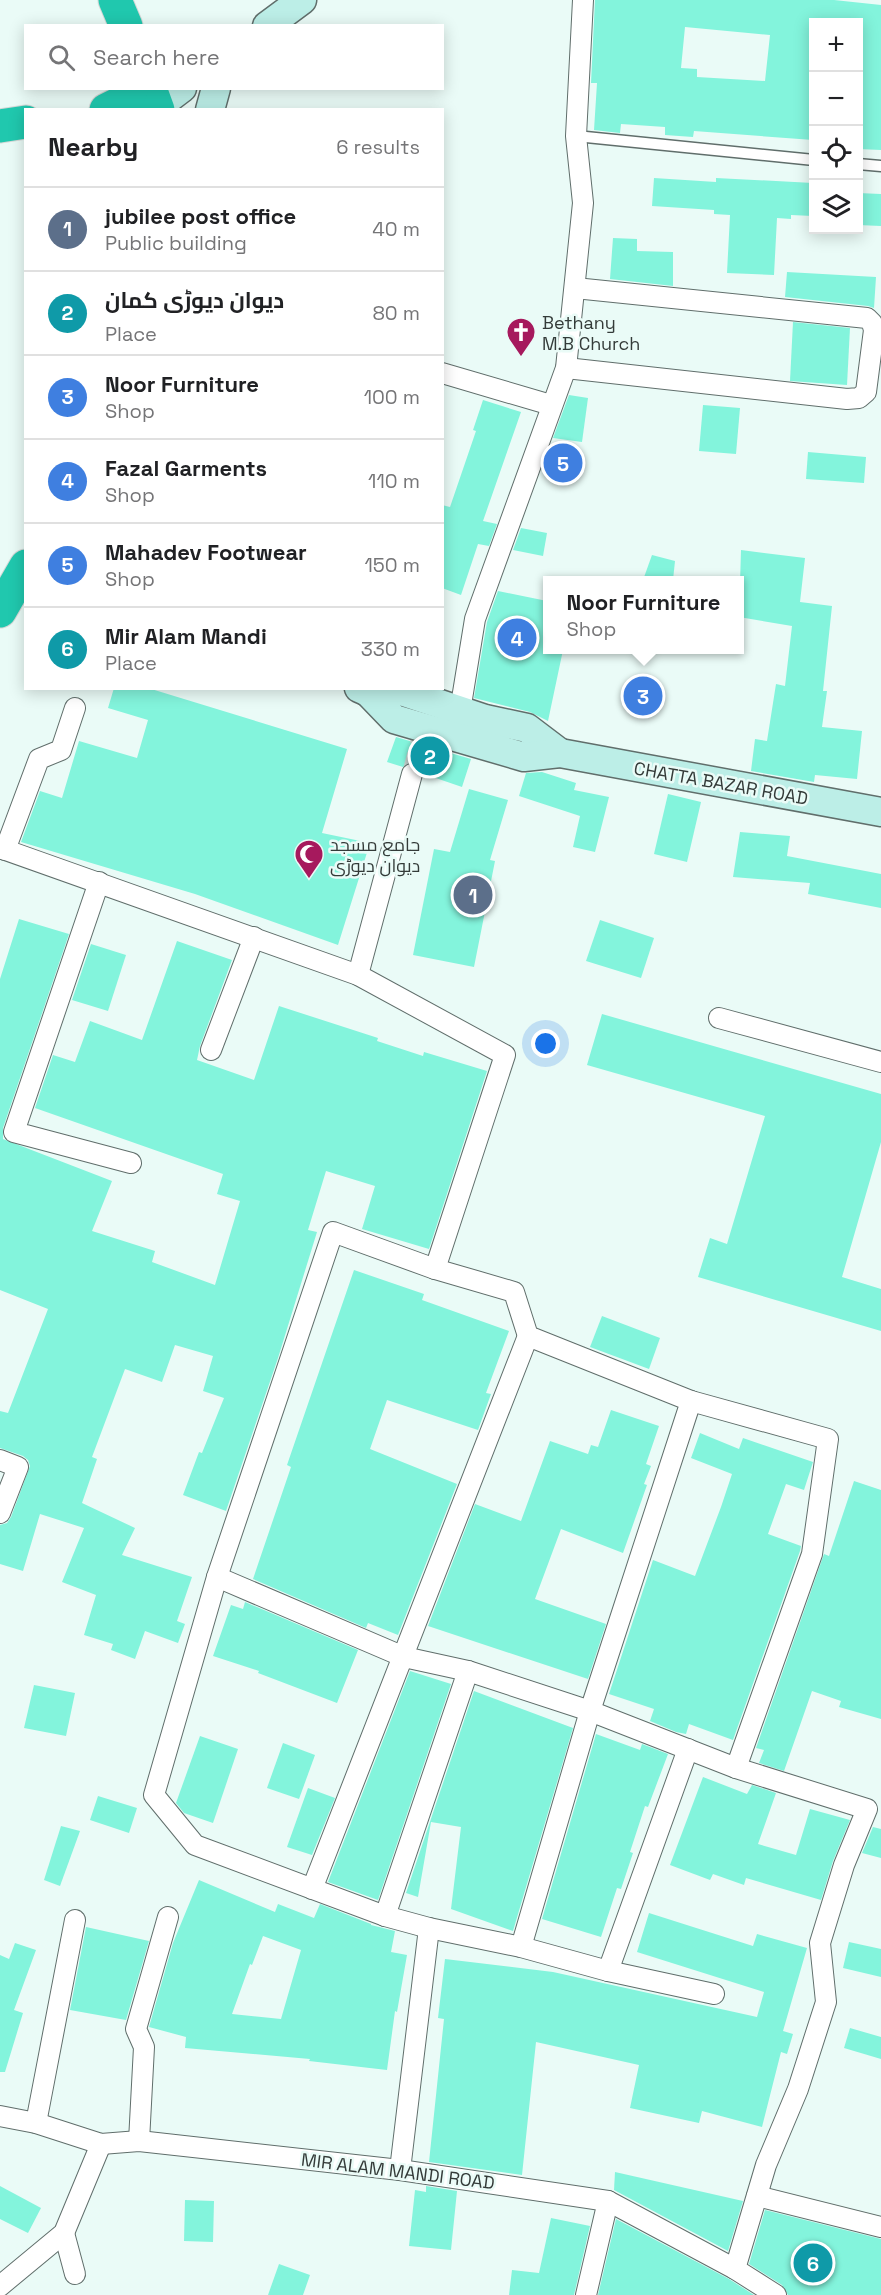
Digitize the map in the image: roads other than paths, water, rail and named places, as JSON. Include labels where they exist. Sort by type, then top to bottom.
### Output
[{"type":"highway","points":[[116,0],[125,24]]},
{"type":"highway","points":[[110,108],[126,100],[156,96]]},
{"type":"highway","points":[[0,126],[24,122]]},
{"type":"highway","points":[[0,147],[24,145]]},
{"type":"highway","points":[[0,610],[24,569]]},
{"type":"street","points":[[270,24],[302,0]]},
{"type":"street","points":[[460,711],[475,619],[566,368],[583,203],[576,136],[583,0]]},
{"type":"street","points":[[211,108],[215,90]]},
{"type":"street","points":[[566,368],[847,399],[859,398],[866,392],[874,330],[867,318],[575,288]]},
{"type":"street","points":[[444,374],[551,405]]},
{"type":"street","name":"CHATTA BAZAR ROAD","points":[[364,690],[398,690],[460,711],[526,728],[560,753]]},
{"type":"street","name":"CHATTA BAZAR ROAD","points":[[364,690],[394,719],[524,757],[560,753],[881,812]]},
{"type":"street","points":[[75,708],[61,750],[39,759],[3,849],[358,975],[506,1055],[435,1269]]},
{"type":"street","points":[[358,975],[412,774]]},
{"type":"street","points":[[99,882],[14,1132],[131,1163]]},
{"type":"street","points":[[211,1050],[254,937]]},
{"type":"street","points":[[719,1018],[881,1062]]},
{"type":"street","points":[[312,1889],[528,1336],[514,1292],[435,1269],[333,1232],[217,1577],[154,1796],[195,1845],[312,1889],[385,1916],[429,1928],[521,1947],[608,1971],[714,1994]]},
{"type":"street","points":[[528,1336],[691,1401],[828,1439],[812,1554],[736,1768]]},
{"type":"street","points":[[521,1947],[590,1711],[691,1401]]},
{"type":"street","points":[[0,1460],[18,1467],[0,1513]]},
{"type":"street","points":[[217,1577],[404,1657],[468,1671],[590,1711],[736,1768],[867,1809],[844,1865],[820,1943],[826,2002],[798,2089],[766,2165],[735,2269]]},
{"type":"street","points":[[385,1916],[468,1671]]},
{"type":"street","points":[[608,1971],[688,1749]]},
{"type":"street","points":[[139,2140],[144,2047],[136,2029],[168,1917]]},
{"type":"street","points":[[36,2123],[75,1920]]},
{"type":"street","points":[[400,2170],[429,1928]]},
{"type":"street","name":"MIR ALAM MANDI ROAD","points":[[0,2116],[36,2123],[101,2144],[139,2140],[400,2170],[608,2201],[735,2269],[776,2295]]},
{"type":"street","points":[[0,2286],[64,2233],[101,2144]]},
{"type":"street","points":[[757,2196],[881,2227]]},
{"type":"street","points":[[586,2295],[608,2201]]},
{"type":"street","points":[[64,2233],[75,2274]]},
{"type":"lane","points":[[576,136],[809,160]]},
{"type":"lane","points":[[863,164],[881,166]]},
{"type":"tunnel","points":[[412,774],[424,728]]},
{"type":"place","name":"Bethany M.B Church","points":[[521,358]]},
{"type":"place","name":"Mahadev Footwear","points":[[563,463]]},
{"type":"place","name":"Fazal Garments","points":[[517,638]]},
{"type":"place","name":"Noor Furniture","points":[[643,696]]},
{"type":"place","name":"دیوان دیوڑی کمان","points":[[430,756]]},
{"type":"place","name":"جامع مسجد دیوان دیوڑی","points":[[309,880]]},
{"type":"place","name":"jubilee post office","points":[[473,895]]},
{"type":"place","name":"Mir Alam Mandi","points":[[813,2263]]}]
